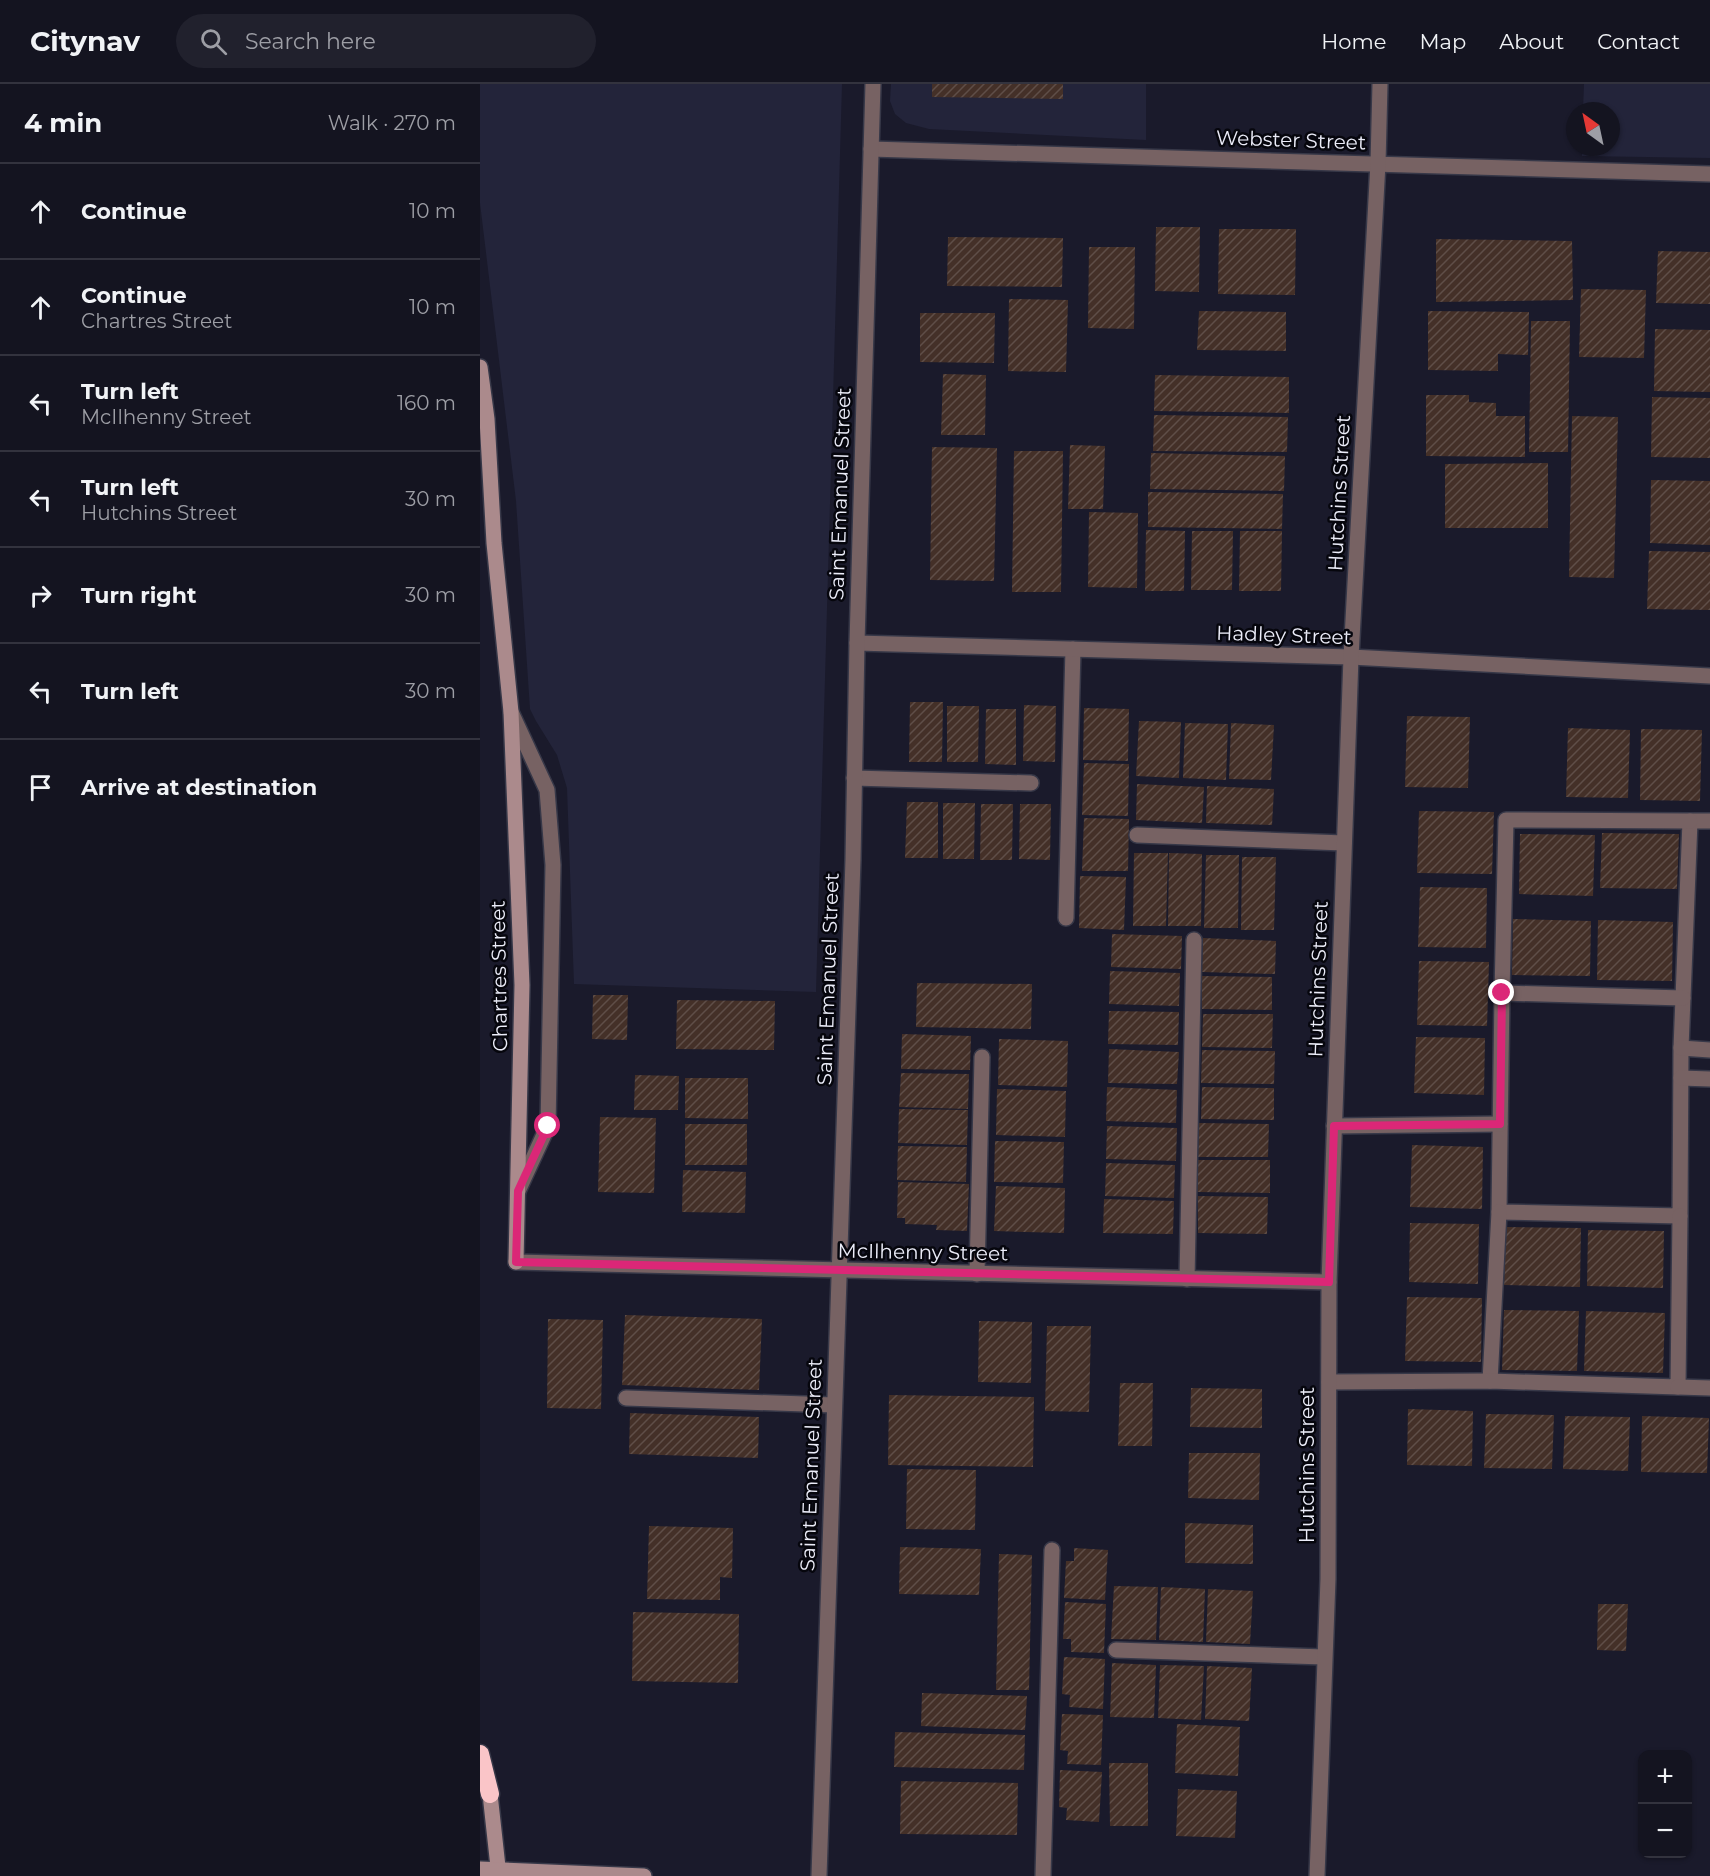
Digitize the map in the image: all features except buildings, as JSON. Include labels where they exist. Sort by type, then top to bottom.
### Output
[{"type":"highway","points":[[480,1755],[490,1794]]},
{"type":"street","name":"Saint Emanuel Street","points":[[819,1876],[853,860],[873,84]]},
{"type":"street","name":"Hutchins Street","points":[[1317,1876],[1328,1579],[1329,1282],[1334,1126],[1351,657],[1378,163],[1380,84]]},
{"type":"street","name":"Webster Street","points":[[871,149],[1710,174]]},
{"type":"street","name":"Chartres Street","points":[[480,367],[487,419],[494,543],[511,712],[522,985],[516,1262]]},
{"type":"street","name":"Hadley Street","points":[[857,643],[1351,657],[1710,676]]},
{"type":"street","points":[[1066,918],[1072,649]]},
{"type":"street","points":[[511,712],[548,790],[553,865],[548,1126],[518,1191]]},
{"type":"street","points":[[854,778],[1031,783]]},
{"type":"street","points":[[1490,1381],[1499,1212],[1506,820],[1710,821]]},
{"type":"street","points":[[1678,1388],[1681,1048],[1690,821]]},
{"type":"street","points":[[1137,835],[1344,843]]},
{"type":"street","points":[[1187,1279],[1194,940]]},
{"type":"street","points":[[1502,993],[1683,998]]},
{"type":"street","points":[[1681,1048],[1710,1050]]},
{"type":"street","points":[[976,1274],[982,1058]]},
{"type":"street","points":[[1681,1078],[1710,1079]]},
{"type":"street","points":[[1334,1126],[1500,1124]]},
{"type":"street","points":[[1499,1212],[1680,1216]]},
{"type":"street","name":"McIlhenny Street","points":[[516,1262],[1329,1282]]},
{"type":"street","points":[[1329,1382],[1490,1381],[1710,1388]]},
{"type":"street","points":[[626,1398],[834,1405]]},
{"type":"street","points":[[1043,1876],[1052,1550]]},
{"type":"street","points":[[1116,1650],[1324,1657]]},
{"type":"street","points":[[490,1794],[499,1873]]},
{"type":"street","points":[[480,1869],[499,1873],[644,1876]]},
{"type":"shaded area","points":[[480,84],[842,84],[816,992],[574,984],[567,788],[557,755],[530,709],[516,501],[480,203]]},
{"type":"shaded area","points":[[891,84],[1146,84],[1146,140],[929,129],[906,123],[895,114],[890,101]]},
{"type":"shaded area","points":[[1584,84],[1710,84],[1710,158],[1582,156],[1620,156],[1620,102],[1583,102]]},
{"type":"route","points":[[548,1126],[518,1191],[516,1262],[1329,1282],[1334,1126],[1500,1124],[1502,993]]}]
